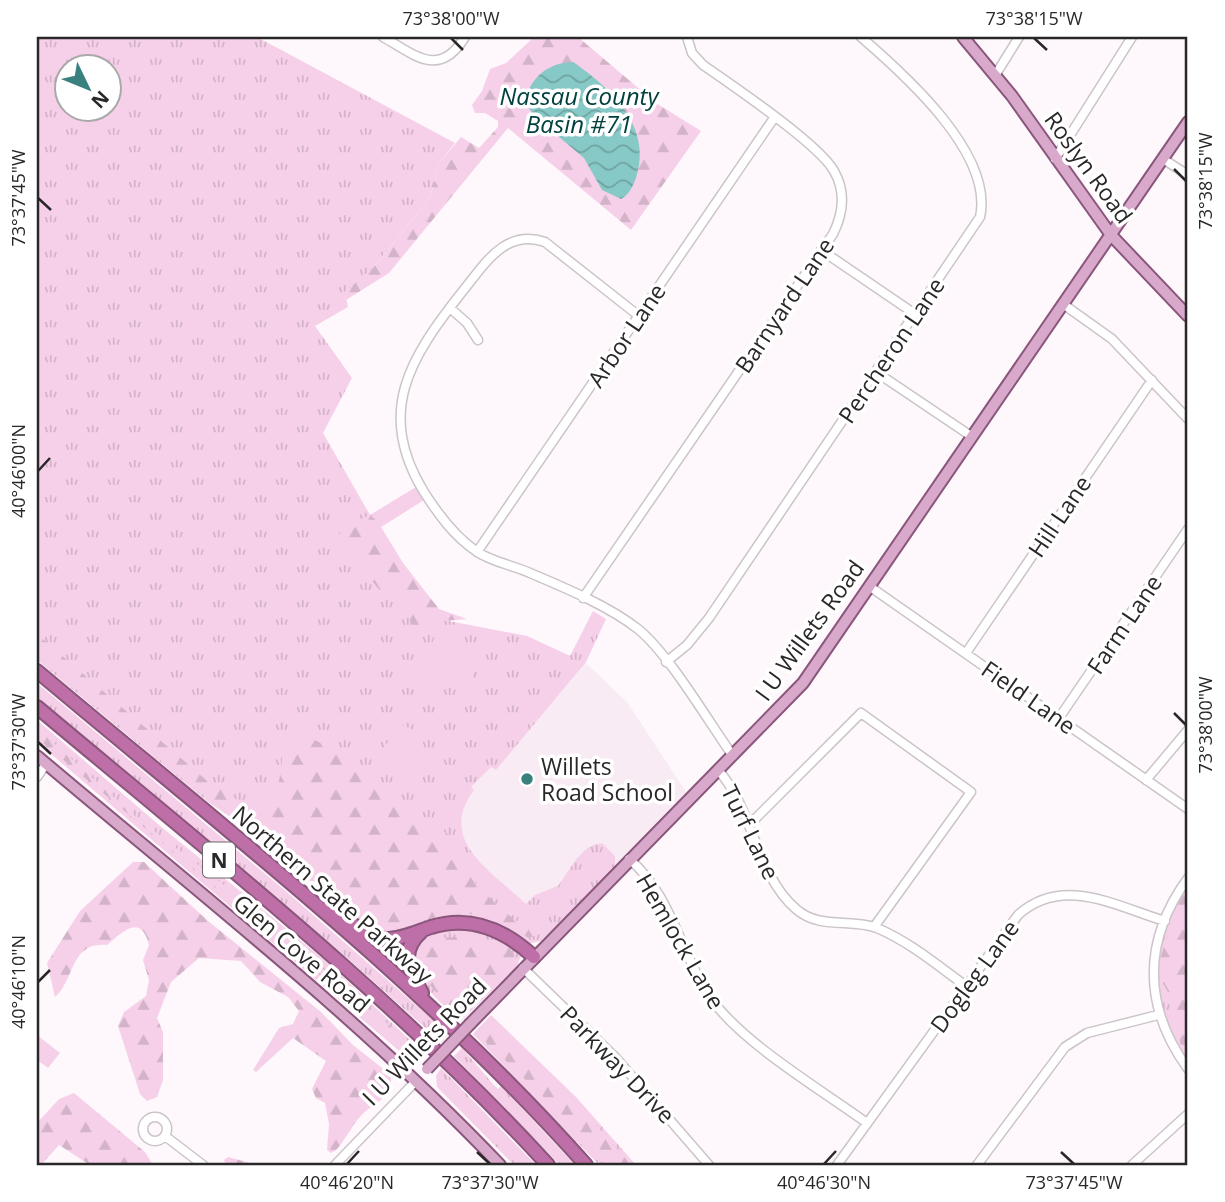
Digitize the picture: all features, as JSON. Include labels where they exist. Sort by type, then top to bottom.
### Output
[{"type":"highway","name":"Northern State Parkway","points":[[37,671],[301,891],[427,1002],[586,1165]]},
{"type":"highway","name":"Northern State Parkway","points":[[37,707],[363,982],[479,1092],[548,1165]]},
{"type":"highway","points":[[301,891],[372,936],[394,939],[461,923],[489,927],[513,938],[534,957]]},
{"type":"highway","points":[[424,930],[409,946],[407,959],[427,1002]]},
{"type":"main road","name":"Roslyn Road","points":[[963,37],[996,74],[1111,235],[1188,316]]},
{"type":"main road","name":"I U Willets Road","points":[[416,1081],[629,859],[796,692],[1188,122]]},
{"type":"main road","name":"Glen Cove Road","points":[[41,760],[342,1014],[416,1081],[500,1165]]},
{"type":"street","points":[[383,37],[428,61],[448,57],[465,37]]},
{"type":"street","name":"Barnyard Lane","points":[[583,598],[821,250],[841,216],[842,201],[838,181],[827,160],[703,65],[692,53],[687,37]]},
{"type":"street","name":"Percheron Lane","points":[[666,662],[702,628],[980,217],[983,192],[976,170],[935,111],[861,37]]},
{"type":"street","points":[[996,74],[1019,37]]},
{"type":"street","points":[[1055,159],[1132,37]]},
{"type":"street","name":"Arbor Lane","points":[[477,552],[774,118]]},
{"type":"street","points":[[1163,159],[1188,175]]},
{"type":"street","points":[[639,316],[545,242],[529,238],[509,242],[499,248],[433,329],[408,377],[400,405],[400,431],[406,460],[446,523],[477,552],[583,598],[635,627],[666,662],[733,756]]},
{"type":"street","points":[[821,250],[915,314]]},
{"type":"street","points":[[1062,304],[1112,340],[1188,419]]},
{"type":"street","points":[[450,308],[467,323],[478,340]]},
{"type":"street","points":[[876,372],[971,436]]},
{"type":"street","name":"Hill Lane","points":[[965,653],[1152,380]]},
{"type":"street","name":"Farm Lane","points":[[1059,718],[1188,529]]},
{"type":"street","name":"Field Lane","points":[[869,586],[1188,809]]},
{"type":"street","points":[[749,825],[861,713],[971,792],[874,927]]},
{"type":"street","points":[[1146,780],[1188,730]]},
{"type":"street","points":[[37,777],[41,760]]},
{"type":"street","name":"Turf Lane","points":[[718,770],[737,795],[773,879],[797,910],[825,923],[874,927],[908,945],[966,986]]},
{"type":"street","name":"Hemlock Lane","points":[[629,859],[655,888],[703,986],[724,1015],[747,1036],[867,1123]]},
{"type":"street","points":[[1188,878],[1165,920],[1155,958],[1154,986],[1158,1015],[1164,1031],[1188,1069]]},
{"type":"street","name":"Dogleg Lane","points":[[837,1165],[1018,915],[1044,897],[1077,894],[1165,920]]},
{"type":"street","name":"Parkway Drive","points":[[523,968],[616,1058],[709,1165]]},
{"type":"street","points":[[977,1165],[1065,1047],[1087,1033],[1158,1015]]},
{"type":"street","name":"I U Willets Road","points":[[335,1165],[416,1081]]},
{"type":"street","points":[[1132,1165],[1188,1114]]},
{"type":"street","points":[[165,1136],[203,1165]]},
{"type":"shaded area","name":"Willets Road School","points":[[527,636],[586,663],[627,702],[690,798],[553,936],[356,760]]},
{"type":"green space","points":[[37,37],[257,37],[455,143],[439,163],[430,198],[372,269],[345,292],[348,307],[315,326],[352,378],[323,433],[370,515],[416,487],[424,500],[378,529],[428,617],[527,636],[570,656],[593,611],[606,619],[586,662],[496,770],[491,767],[471,787],[474,790],[464,808],[461,825],[473,854],[526,904],[535,895],[558,886],[589,847],[603,844],[615,856],[615,866],[541,941],[527,944],[499,925],[465,920],[377,935],[232,818],[207,801],[37,660]]},
{"type":"green space","points":[[534,37],[578,37],[656,103],[701,131],[631,230],[508,128],[389,273],[346,300],[344,292],[372,269],[430,198],[439,163],[461,137],[479,148],[498,127],[498,121],[485,113],[475,113],[472,105],[482,91],[490,69],[506,63]]},
{"type":"green space","points":[[370,515],[378,522],[403,563],[439,609],[467,619],[433,622],[414,648],[407,647],[411,627],[406,611],[389,588],[381,584],[381,592],[339,540],[340,528]]},
{"type":"green space","points":[[443,631],[483,652],[473,674],[460,686],[442,687],[419,676],[436,633]]},
{"type":"green space","points":[[37,634],[205,779],[244,804],[269,798],[279,781],[284,751],[297,735],[332,749],[368,776],[430,836],[443,831],[449,835],[457,862],[503,911],[537,935],[529,938],[493,919],[458,911],[395,928],[369,928],[221,806],[185,781],[37,656]]},
{"type":"green space","points":[[37,683],[288,893],[449,1034],[441,1042],[345,956],[37,697]]},
{"type":"green space","points":[[37,720],[159,825],[327,962],[427,1056],[420,1061],[411,1061],[37,742]]},
{"type":"green space","points":[[400,724],[416,732],[424,745],[425,758],[411,771],[379,755]]},
{"type":"green space","points":[[37,728],[135,816],[224,885],[421,1052],[420,1058],[407,1053],[343,993],[37,738]]},
{"type":"green space","points":[[133,862],[144,862],[208,921],[321,1012],[353,1045],[391,1075],[389,1090],[359,1118],[336,1150],[331,1153],[327,1150],[329,1124],[325,1103],[316,1098],[312,1089],[326,1061],[293,1038],[256,1072],[253,1070],[279,1028],[293,1024],[299,1011],[288,997],[260,982],[241,961],[199,958],[171,982],[157,1018],[163,1032],[163,1080],[157,1097],[147,1101],[140,1094],[118,1026],[124,1012],[146,996],[149,980],[143,960],[149,945],[141,929],[130,928],[107,945],[95,945],[86,949],[55,997],[47,963],[80,911]]},
{"type":"green space","points":[[1188,878],[1188,1069],[1164,1031],[1155,958],[1173,901]]},
{"type":"green space","points":[[1188,885],[1188,1058],[1181,1045],[1171,999],[1157,968],[1181,896]]},
{"type":"green space","points":[[453,927],[489,932],[522,953],[517,966],[460,1022],[426,987],[414,967],[413,957],[419,942],[427,935]]},
{"type":"green space","points":[[456,937],[509,946],[514,955],[511,965],[488,983],[461,1020],[421,975],[417,955],[434,940]]},
{"type":"green space","points":[[383,943],[401,943],[404,948],[403,959],[398,960],[381,947]]},
{"type":"green space","points":[[491,1015],[576,1097],[636,1165],[599,1165],[473,1034]]},
{"type":"green space","points":[[487,1020],[492,1020],[583,1110],[631,1165],[608,1165],[586,1138],[479,1035],[477,1030]]},
{"type":"green space","points":[[37,1035],[60,1053],[48,1068],[37,1060]]},
{"type":"green space","points":[[462,1048],[493,1084],[498,1089],[501,1086],[575,1165],[560,1165],[454,1056]]},
{"type":"green space","points":[[441,1068],[536,1165],[514,1165],[437,1087],[436,1076]]},
{"type":"green space","points":[[437,1073],[491,1124],[526,1165],[519,1165],[438,1084]]},
{"type":"green space","points":[[74,1093],[145,1152],[153,1165],[90,1165],[59,1145],[41,1165],[37,1165],[37,1123],[59,1099]]},
{"type":"green space","points":[[228,1157],[258,1165],[226,1165],[224,1160]]},
{"type":"water","name":"Nassau County Basin #71","points":[[573,62],[614,97],[634,126],[640,159],[634,184],[621,199],[602,190],[584,158],[533,115],[525,100],[532,84],[542,72],[556,65]]},
{"type":"place","name":"Willets Road School","points":[[527,779]]}]
